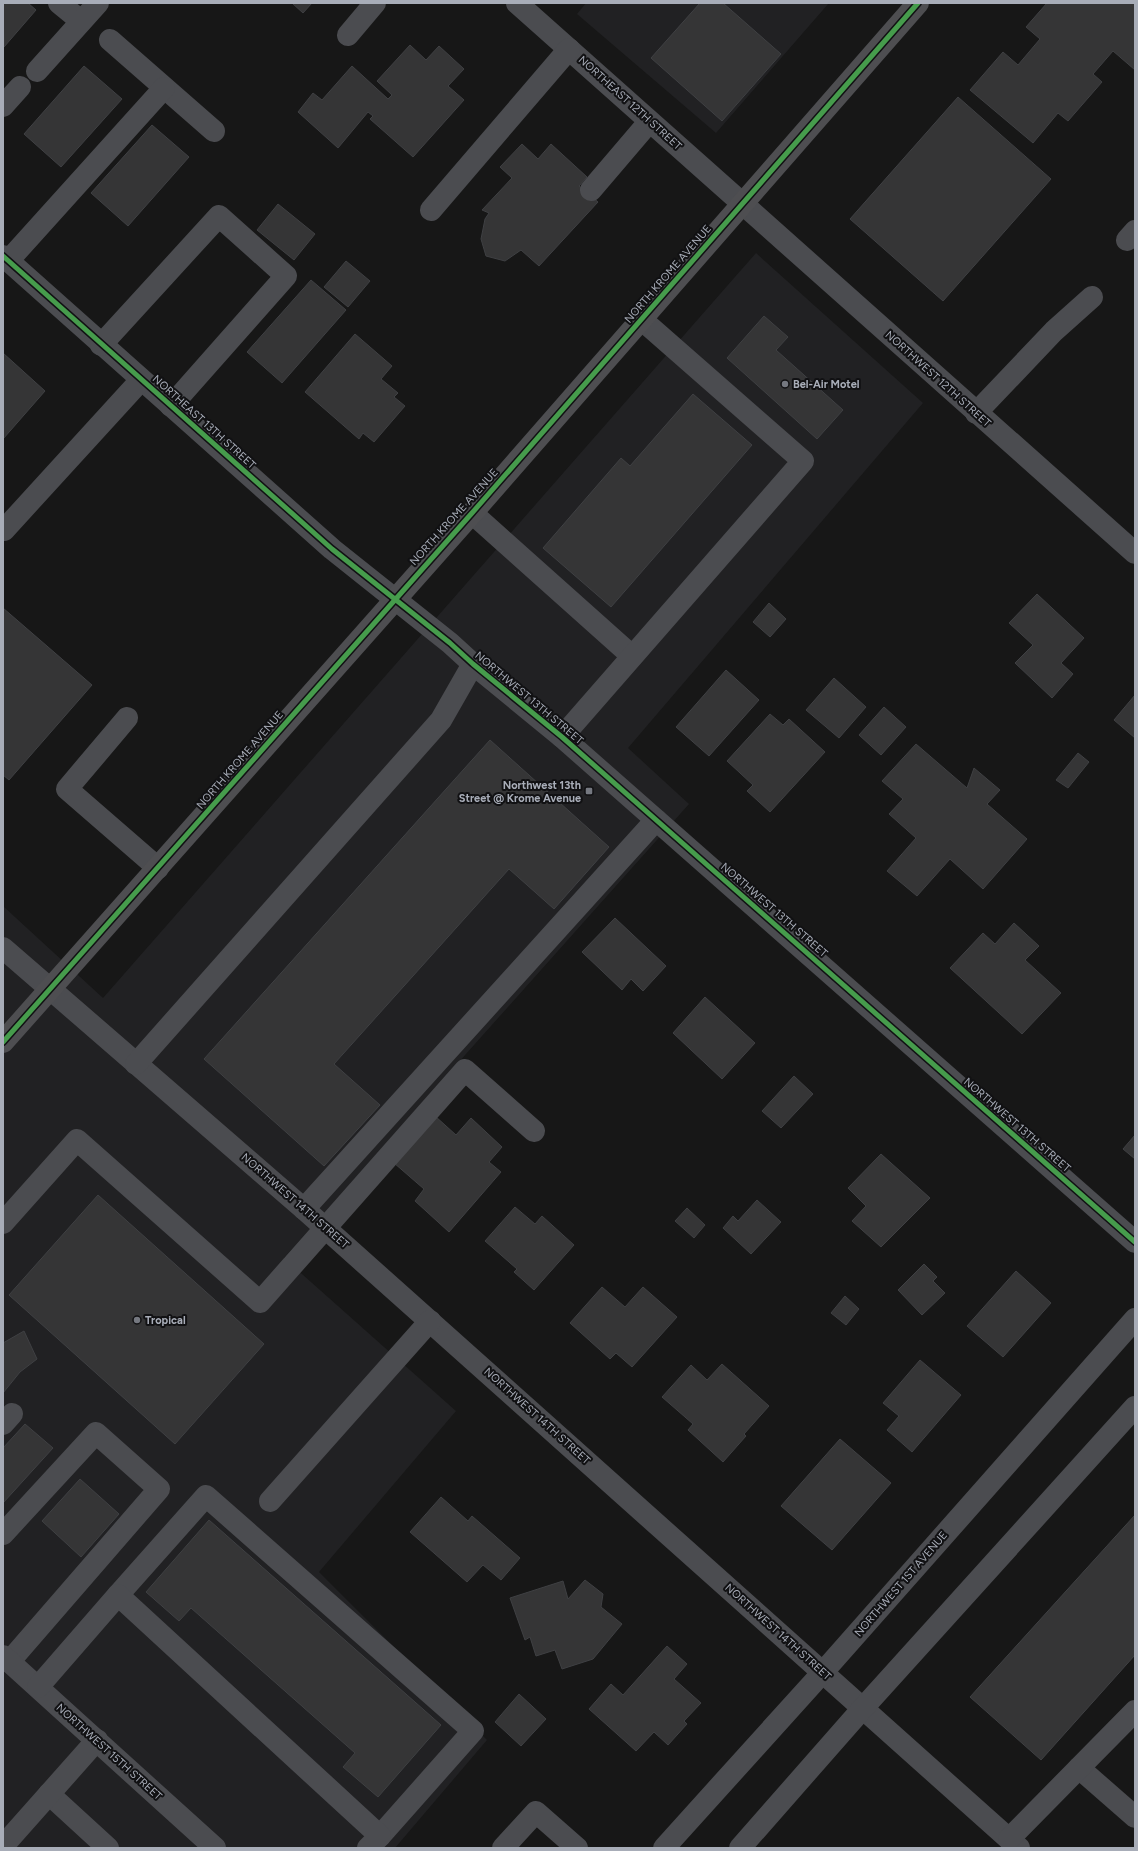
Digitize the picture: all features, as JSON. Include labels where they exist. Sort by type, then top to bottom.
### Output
[{"type":"highway","name":"NORTH KROME AVENUE","points":[[3,1042],[395,598],[472,513],[918,3]]},
{"type":"street","points":[[59,3],[81,22]]},
{"type":"street","points":[[37,71],[98,3]]},
{"type":"street","points":[[348,35],[375,3]]},
{"type":"street","name":"NORTHEAST 12TH STREET","points":[[517,3],[742,204]]},
{"type":"street","points":[[110,40],[214,131]]},
{"type":"street","points":[[431,210],[569,49]]},
{"type":"street","points":[[3,106],[20,87]]},
{"type":"street","points":[[6,258],[164,88]]},
{"type":"street","points":[[591,190],[649,122]]},
{"type":"street","name":"NORTHWEST 12TH STREET","points":[[742,204],[1135,553]]},
{"type":"street","points":[[101,345],[219,216],[286,276],[171,406]]},
{"type":"street","name":"NORTHEAST 13TH STREET","points":[[6,258],[101,345],[332,549],[395,598]]},
{"type":"street","points":[[976,413],[1054,331],[1092,297]]},
{"type":"street","points":[[562,737],[803,461],[641,319]]},
{"type":"street","points":[[4,530],[142,380]]},
{"type":"street","points":[[472,513],[632,656]]},
{"type":"street","name":"NORTHWEST 13TH STREET","points":[[395,598],[562,737],[1135,1242]]},
{"type":"street","points":[[136,1064],[441,720],[473,664]]},
{"type":"street","points":[[127,718],[67,788],[158,868]]},
{"type":"street","points":[[304,1208],[656,820]]},
{"type":"street","name":"NORTHWEST 14TH STREET","points":[[3,948],[304,1208],[1014,1843]]},
{"type":"street","points":[[3,1223],[77,1140],[260,1302],[465,1070],[534,1131]]},
{"type":"street","name":"NORTHWEST 1ST AVENUE","points":[[664,1848],[823,1672],[1135,1319]]},
{"type":"street","points":[[270,1501],[430,1321]]},
{"type":"street","points":[[740,1848],[862,1708],[1135,1407]]},
{"type":"street","points":[[3,1534],[96,1433],[159,1489],[6,1659]]},
{"type":"street","points":[[38,1687],[118,1595],[206,1496],[473,1731],[374,1842],[118,1595]]},
{"type":"street","name":"NORTHWEST 15TH STREET","points":[[6,1659],[215,1848]]},
{"type":"street","points":[[1014,1843],[1079,1768],[1135,1711]]},
{"type":"street","points":[[3,1846],[97,1740]]},
{"type":"street","points":[[1079,1768],[1135,1817]]},
{"type":"street","points":[[49,1794],[108,1848]]},
{"type":"street","points":[[503,1848],[536,1812],[577,1848]]},
{"type":"shaded area","points":[[586,3],[829,3],[716,133],[577,14]]},
{"type":"shaded area","points":[[756,253],[923,403],[628,748],[689,804],[284,1258],[456,1411],[319,1572],[487,1740],[395,1848],[3,1848],[3,906],[103,998]]},
{"type":"building","points":[[3,3],[28,3],[36,10],[4,47]]},
{"type":"building","points":[[292,3],[312,3],[303,13]]},
{"type":"building","points":[[700,3],[723,3],[781,54],[722,121],[651,58]]},
{"type":"building","points":[[1047,3],[1135,3],[1135,70],[1113,51],[1093,74],[1102,82],[1068,121],[1058,113],[1033,143],[970,90],[1003,52],[1018,65],[1040,39],[1026,27]]},
{"type":"building","points":[[410,45],[426,60],[439,46],[464,69],[448,86],[464,100],[413,157],[370,119],[373,116],[368,112],[338,148],[298,112],[313,93],[322,100],[352,66],[388,99],[392,95],[377,81]]},
{"type":"building","points":[[84,66],[122,99],[61,167],[24,134]]},
{"type":"building","points":[[958,97],[1051,179],[943,301],[850,219]]},
{"type":"building","points":[[152,125],[189,157],[128,226],[91,193]]},
{"type":"building","points":[[522,144],[538,159],[551,144],[587,177],[579,186],[598,202],[539,266],[521,250],[505,261],[486,256],[481,239],[485,219],[489,213],[482,210],[512,178],[500,167]]},
{"type":"building","points":[[278,204],[315,234],[294,260],[257,230]]},
{"type":"building","points":[[346,261],[370,281],[348,307],[324,287]]},
{"type":"building","points":[[311,280],[346,310],[282,383],[247,352]]},
{"type":"building","name":"Bel-Air Motel","points":[[764,316],[788,337],[776,350],[843,410],[817,439],[727,358]]},
{"type":"building","points":[[355,334],[392,366],[381,379],[398,393],[394,397],[405,406],[374,442],[363,433],[359,439],[305,392]]},
{"type":"building","points":[[3,353],[45,391],[3,439]]},
{"type":"building","points":[[693,394],[752,445],[611,607],[543,548],[621,458],[630,466]]},
{"type":"building","points":[[1037,594],[1084,638],[1061,663],[1073,674],[1052,698],[1015,663],[1033,645],[1009,623]]},
{"type":"building","points":[[769,603],[786,619],[770,637],[753,622]]},
{"type":"building","points":[[3,608],[92,685],[9,780],[3,775]]},
{"type":"building","points":[[726,670],[759,700],[709,756],[676,727]]},
{"type":"building","points":[[834,678],[866,707],[839,738],[806,710]]},
{"type":"building","points":[[1135,695],[1135,738],[1114,720]]},
{"type":"building","points":[[884,707],[906,727],[881,755],[859,735]]},
{"type":"building","points":[[770,714],[783,725],[789,719],[825,752],[770,812],[747,791],[753,785],[727,761]]},
{"type":"building","points":[[490,740],[609,847],[554,909],[509,869],[334,1064],[380,1105],[324,1166],[204,1059]]},
{"type":"building","points":[[916,744],[967,788],[974,768],[1000,790],[987,804],[1027,839],[983,889],[950,859],[917,896],[887,871],[916,838],[889,814],[903,799],[882,781]]},
{"type":"building","points":[[1078,753],[1089,762],[1068,788],[1056,780]]},
{"type":"building","points":[[615,918],[666,966],[643,991],[631,979],[622,990],[582,952]]},
{"type":"building","points":[[1014,923],[1039,946],[1025,960],[1061,993],[1022,1034],[950,968],[983,933],[995,944]]},
{"type":"building","points":[[705,997],[755,1043],[722,1079],[673,1033]]},
{"type":"building","points":[[794,1076],[813,1094],[781,1128],[762,1111]]},
{"type":"building","points":[[435,1116],[456,1135],[471,1118],[502,1147],[489,1162],[501,1172],[449,1232],[415,1201],[424,1189],[394,1163]]},
{"type":"building","points":[[1135,1135],[1135,1159],[1123,1149]]},
{"type":"building","points":[[881,1154],[930,1198],[881,1247],[852,1221],[866,1206],[848,1188]]},
{"type":"building","name":"Tropical","points":[[98,1195],[264,1344],[175,1444],[9,1295]]},
{"type":"building","points":[[757,1200],[781,1222],[751,1254],[723,1228],[733,1216],[738,1221]]},
{"type":"building","points":[[515,1207],[535,1224],[542,1216],[574,1245],[534,1290],[514,1272],[517,1269],[485,1241]]},
{"type":"building","points":[[687,1208],[705,1225],[694,1238],[675,1221]]},
{"type":"building","points":[[924,1264],[937,1277],[933,1281],[945,1293],[922,1315],[898,1290]]},
{"type":"building","points":[[1016,1271],[1051,1303],[1003,1357],[967,1326]]},
{"type":"building","points":[[602,1287],[625,1307],[643,1287],[677,1317],[632,1367],[616,1353],[610,1359],[570,1323]]},
{"type":"building","points":[[845,1296],[859,1309],[846,1325],[831,1313]]},
{"type":"building","points":[[24,1331],[37,1359],[20,1372],[3,1393],[3,1343]]},
{"type":"building","points":[[920,1360],[961,1395],[912,1452],[887,1430],[899,1416],[883,1403]]},
{"type":"building","points":[[722,1364],[769,1406],[744,1434],[746,1436],[723,1462],[688,1430],[693,1424],[662,1397],[691,1365],[707,1380]]},
{"type":"building","points":[[25,1424],[53,1448],[3,1503],[3,1448]]},
{"type":"building","points":[[840,1439],[891,1483],[832,1550],[781,1506]]},
{"type":"building","points":[[80,1479],[119,1514],[81,1557],[42,1521]]},
{"type":"building","points":[[441,1497],[468,1521],[472,1516],[520,1558],[501,1580],[483,1565],[467,1582],[410,1532]]},
{"type":"building","points":[[1135,1515],[1135,1655],[1041,1760],[970,1697]]},
{"type":"building","points":[[209,1520],[441,1725],[378,1797],[343,1767],[355,1753],[191,1608],[179,1621],[146,1592]]},
{"type":"building","points":[[585,1580],[603,1594],[601,1607],[622,1624],[593,1659],[562,1669],[555,1650],[536,1656],[530,1637],[525,1640],[510,1598],[563,1581],[568,1599]]},
{"type":"building","points":[[667,1646],[687,1664],[674,1679],[701,1703],[684,1721],[687,1724],[668,1745],[654,1732],[636,1751],[589,1709],[611,1684],[623,1695]]},
{"type":"building","points":[[519,1694],[546,1719],[521,1746],[495,1722]]},
{"type":"cycle path","points":[[3,1042],[472,513],[918,3]]},
{"type":"cycle path","points":[[3,256],[332,549],[450,643],[473,664],[562,737],[1135,1242]]},
{"type":"place","name":"Bel-Air Motel","points":[[785,384]]},
{"type":"place","name":"Northwest 13th Street @ Krome Avenue","points":[[589,791]]},
{"type":"place","name":"Tropical","points":[[137,1320]]}]
